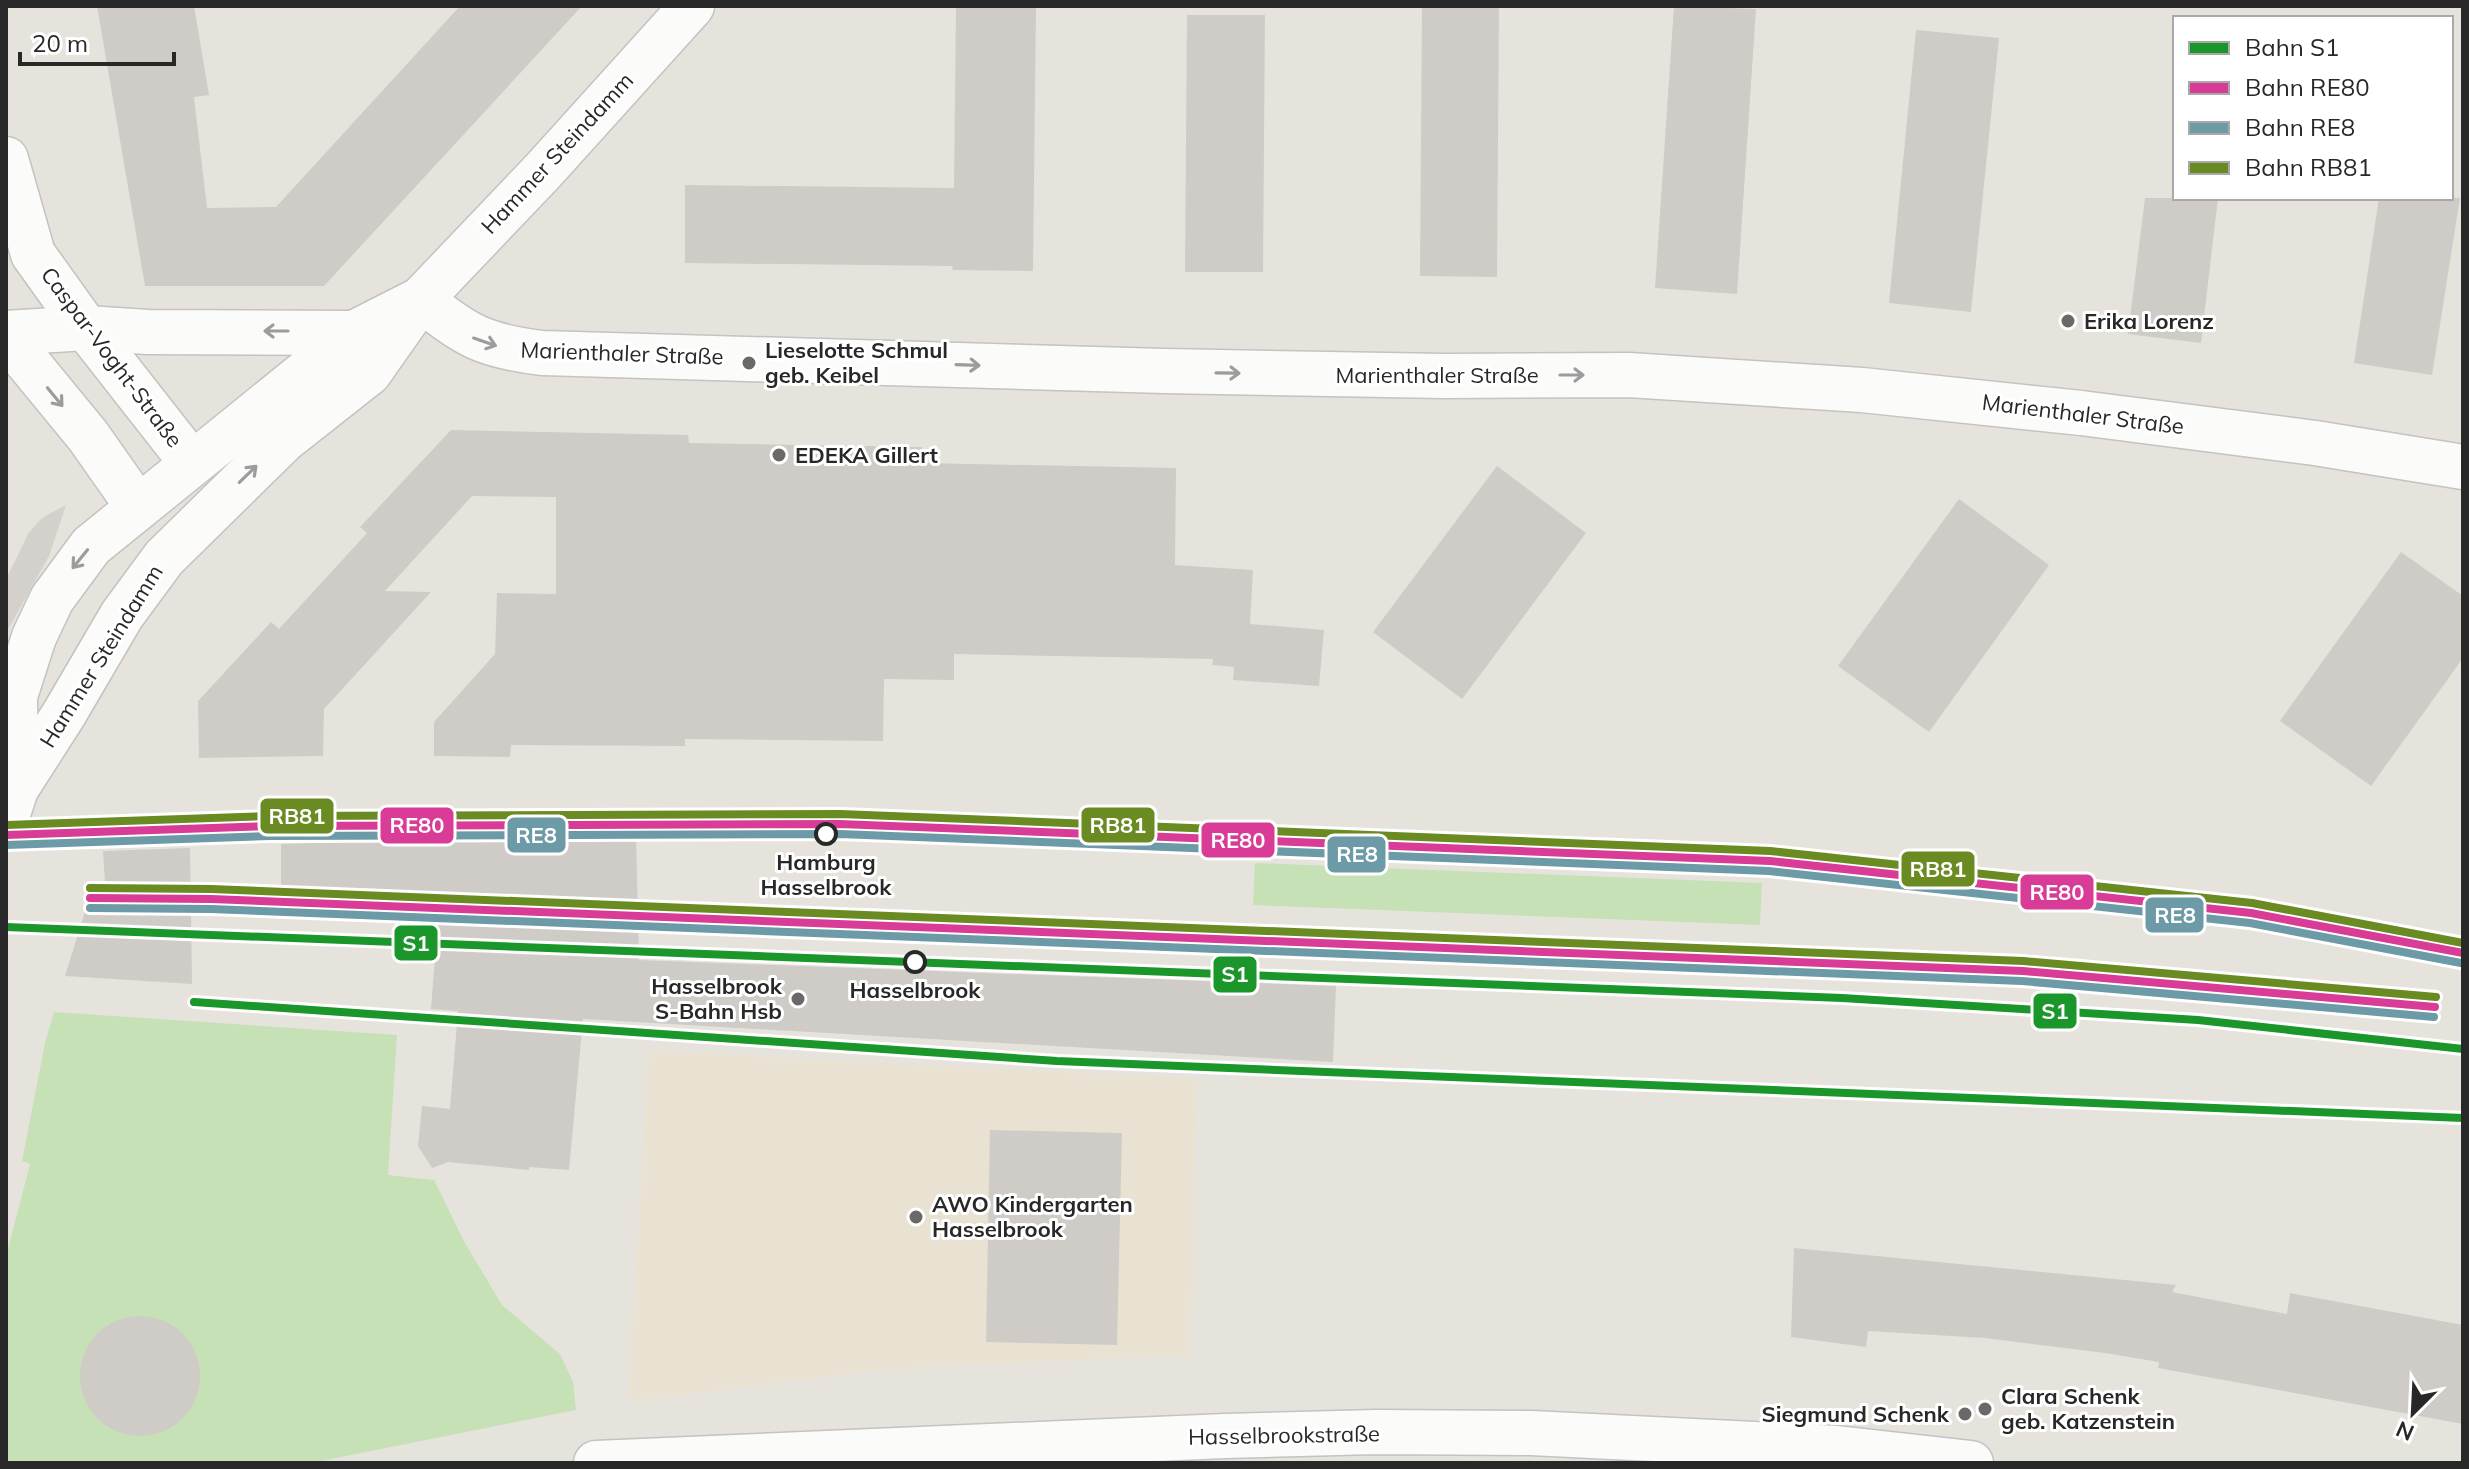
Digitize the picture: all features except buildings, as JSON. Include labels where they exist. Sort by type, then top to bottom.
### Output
[{"type":"street","name":"Hammer Steindamm","points":[[11,804],[122,615],[156,566],[284,440],[369,373],[421,299],[543,171],[692,6]]},
{"type":"street","name":"Caspar-Voght-Straße","points":[[6,159],[33,254],[86,328],[191,462]]},
{"type":"street","name":"Hammer Steindamm","points":[[11,804],[15,696],[34,637],[52,599],[91,546],[354,333],[421,299]]},
{"type":"street","name":"Marienthaler Straße","points":[[421,299],[458,329],[483,342],[542,353],[1194,372],[1629,375],[1862,390],[2081,413],[2315,443],[2463,467]]},
{"type":"street","points":[[6,335],[86,328],[148,332],[354,333]]},
{"type":"street","points":[[6,335],[88,436],[138,507],[192,529],[191,462]]},
{"type":"street","name":"Hasselbrookstraße","points":[[600,1463],[1376,1432],[1531,1433],[1971,1463]]},
{"type":"shaded area","points":[[66,505],[49,556],[6,633],[6,579],[28,534],[42,518]]},
{"type":"shaded area","name":"AWO Kindergarten Hasselbrook","points":[[649,1051],[1197,1079],[1190,1355],[888,1369],[628,1402]]},
{"type":"green space","points":[[1255,863],[1762,883],[1760,925],[1253,905]]},
{"type":"green space","points":[[54,1012],[397,1035],[388,1175],[434,1180],[465,1243],[502,1305],[560,1354],[573,1382],[576,1410],[311,1463],[6,1463],[6,1257],[30,1164],[22,1161]]},
{"type":"rail line","name":"RB81","points":[[6,825],[270,816],[840,814],[1770,851],[2252,903],[2463,943]]},
{"type":"rail line","name":"RE80","points":[[6,835],[270,826],[840,824],[1770,861],[2251,913],[2463,953]]},
{"type":"rail line","name":"RE8","points":[[6,845],[270,836],[840,834],[1769,871],[2250,923],[2461,963]]},
{"type":"rail line","name":"RB81","points":[[90,888],[211,889],[2023,961],[2436,997]]},
{"type":"rail line","name":"RE80","points":[[90,898],[211,899],[2023,971],[2435,1007]]},
{"type":"rail line","name":"RE8","points":[[90,908],[211,909],[2022,981],[2434,1017]]},
{"type":"rail line","name":"S1","points":[[6,927],[1842,998],[2198,1020],[2463,1049]]},
{"type":"rail line","name":"S1","points":[[194,1002],[1057,1061],[2463,1118]]},
{"type":"place","name":"Erika Lorenz","points":[[2068,321]]},
{"type":"place","name":"Lieselotte Schmul geb. Keibel","points":[[749,363]]},
{"type":"place","name":"EDEKA Gillert","points":[[779,455]]},
{"type":"place","name":"Hamburg Hasselbrook","points":[[826,834]]},
{"type":"place","name":"Hasselbrook","points":[[915,962]]},
{"type":"place","name":"Hasselbrook S-Bahn Hsb","points":[[798,999]]},
{"type":"place","name":"AWO Kindergarten Hasselbrook","points":[[916,1217]]},
{"type":"place","name":"Clara Schenk geb. Katzenstein","points":[[1985,1409]]},
{"type":"place","name":"Siegmund Schenk","points":[[1965,1414]]}]
